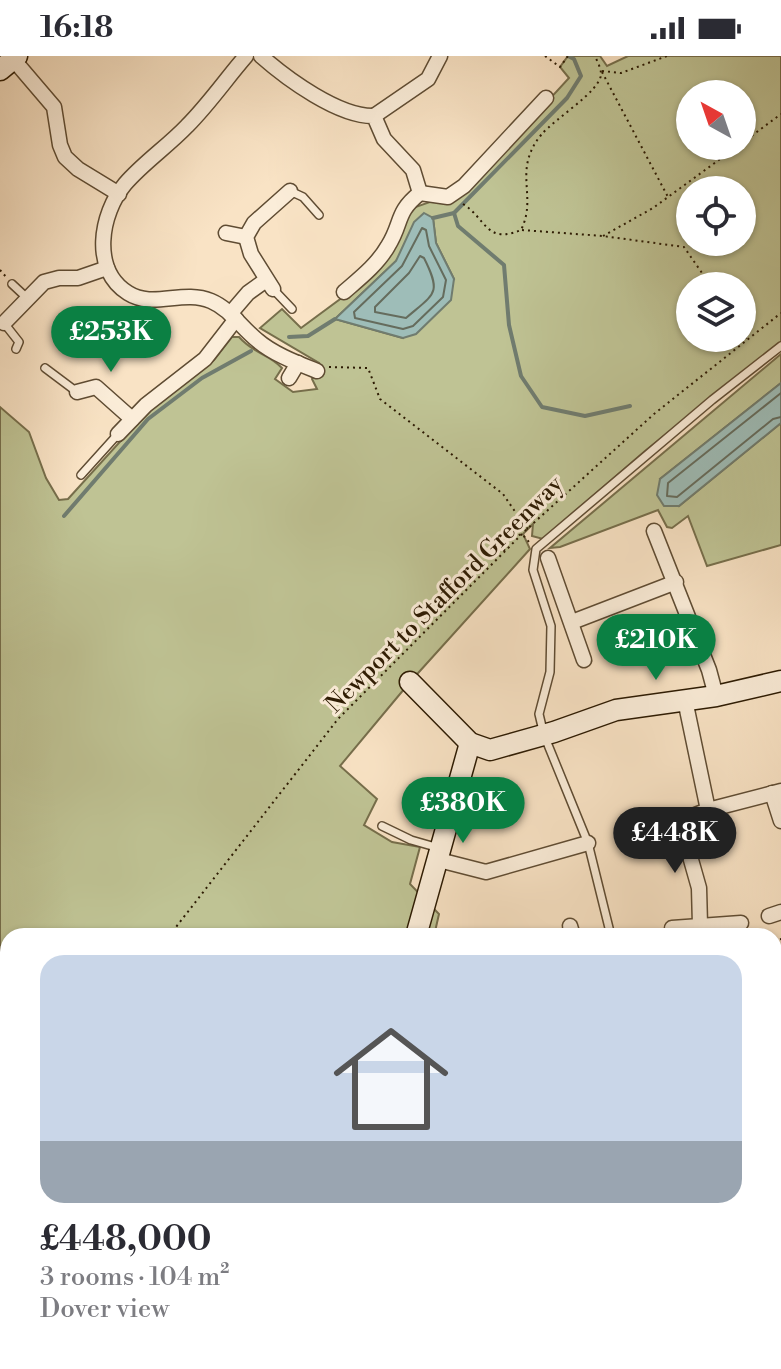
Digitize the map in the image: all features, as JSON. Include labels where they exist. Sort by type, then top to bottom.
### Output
[{"type":"street","points":[[246,56],[187,126],[119,194],[111,208],[104,236],[107,268],[117,284],[133,296],[155,300],[196,297],[210,300],[233,316],[258,341],[317,371]]},
{"type":"street","points":[[261,56],[300,88],[362,115],[374,116],[428,79],[440,56]]},
{"type":"street","points":[[10,62],[54,107],[65,157],[78,169],[119,194]]},
{"type":"street","points":[[344,292],[388,246],[405,206],[420,193],[448,197],[464,186],[546,98]]},
{"type":"street","points":[[374,116],[384,139],[413,170],[420,193]]},
{"type":"street","points":[[118,434],[166,388],[205,359],[248,293],[270,285],[251,254],[246,237],[254,223],[290,191]]},
{"type":"street","points":[[226,233],[246,237]]},
{"type":"street","points":[[2,325],[44,282],[78,278],[107,268]]},
{"type":"street","points":[[289,378],[298,363]]},
{"type":"street","points":[[77,392],[96,387],[132,419]]},
{"type":"street","points":[[654,531],[676,582],[716,696]]},
{"type":"street","points":[[548,558],[584,660]]},
{"type":"street","points":[[572,622],[676,582]]},
{"type":"street","points":[[410,682],[470,743],[490,750],[616,710],[716,696],[781,681]]},
{"type":"street","points":[[685,700],[708,810]]},
{"type":"street","points":[[418,928],[470,743]]},
{"type":"street","points":[[700,925],[699,888],[680,821],[708,810],[777,792],[781,821]]},
{"type":"street","points":[[437,854],[486,872],[588,843]]},
{"type":"street","points":[[672,928],[741,923]]},
{"type":"lane","points":[[290,191],[303,197],[319,215]]},
{"type":"lane","points":[[12,284],[27,298]]},
{"type":"lane","points":[[270,285],[292,309]]},
{"type":"lane","points":[[2,325],[19,342],[16,349]]},
{"type":"lane","points":[[609,928],[588,843],[544,735],[539,714],[550,672],[551,626],[533,570],[536,549],[712,400],[781,346]]},
{"type":"lane","points":[[45,368],[77,392]]},
{"type":"lane","points":[[81,475],[118,434]]},
{"type":"lane","points":[[382,826],[437,854]]},
{"type":"path","points":[[545,56],[560,67],[567,58]]},
{"type":"path","points":[[595,56],[668,197]]},
{"type":"path","points":[[601,71],[621,73],[667,56]]},
{"type":"path","points":[[521,230],[528,209],[524,172],[529,156],[540,136],[567,110],[592,92],[601,71]]},
{"type":"path","points":[[756,133],[781,114]]},
{"type":"path","points":[[603,236],[668,197],[719,160]]},
{"type":"path","points":[[460,202],[494,233],[507,236],[521,230],[603,236],[684,247],[701,272]]},
{"type":"path","name":"Newport to Stafford Greenway","points":[[756,333],[781,313]]},
{"type":"path","name":"Newport to Stafford Greenway","points":[[175,928],[338,719],[527,529],[654,414],[732,352]]},
{"type":"path","points":[[317,371],[335,365],[368,368],[380,399],[503,494],[527,529]]},
{"type":"green space","points":[[568,56],[600,56],[607,66],[628,56],[781,56],[781,342],[645,451],[543,539],[532,536],[533,524],[523,534],[530,549],[410,682],[340,766],[377,799],[364,825],[392,842],[420,847],[410,884],[439,914],[436,928],[0,928],[0,407],[29,432],[46,478],[59,500],[68,499],[146,413],[214,360],[232,337],[239,337],[277,363],[282,368],[275,379],[293,392],[317,389],[312,379],[319,363],[260,328],[282,309],[301,328],[351,291],[407,210],[467,189],[569,78],[560,67]],"holes":[[[433,218],[436,243],[454,279],[403,338],[335,319],[396,261]]]},
{"type":"green space","points":[[781,354],[781,383],[660,479],[679,506],[781,423],[781,545],[707,566],[688,516],[672,528],[667,527],[658,510],[550,548]]},
{"type":"water","points":[[424,213],[433,218],[436,243],[454,279],[451,300],[416,334],[403,338],[335,319],[396,261],[414,222]]},
{"type":"water","points":[[781,383],[781,423],[679,506],[664,506],[657,495],[660,479]]},
{"type":"waterway","points":[[433,218],[454,213],[567,98],[581,76],[574,59],[568,56]]},
{"type":"waterway","points":[[454,213],[458,226],[504,265],[509,325],[521,376],[542,407],[585,416],[630,406]]},
{"type":"waterway","points":[[289,337],[308,336],[335,319]]},
{"type":"waterway","points":[[64,516],[148,419],[202,378],[251,351]]}]
